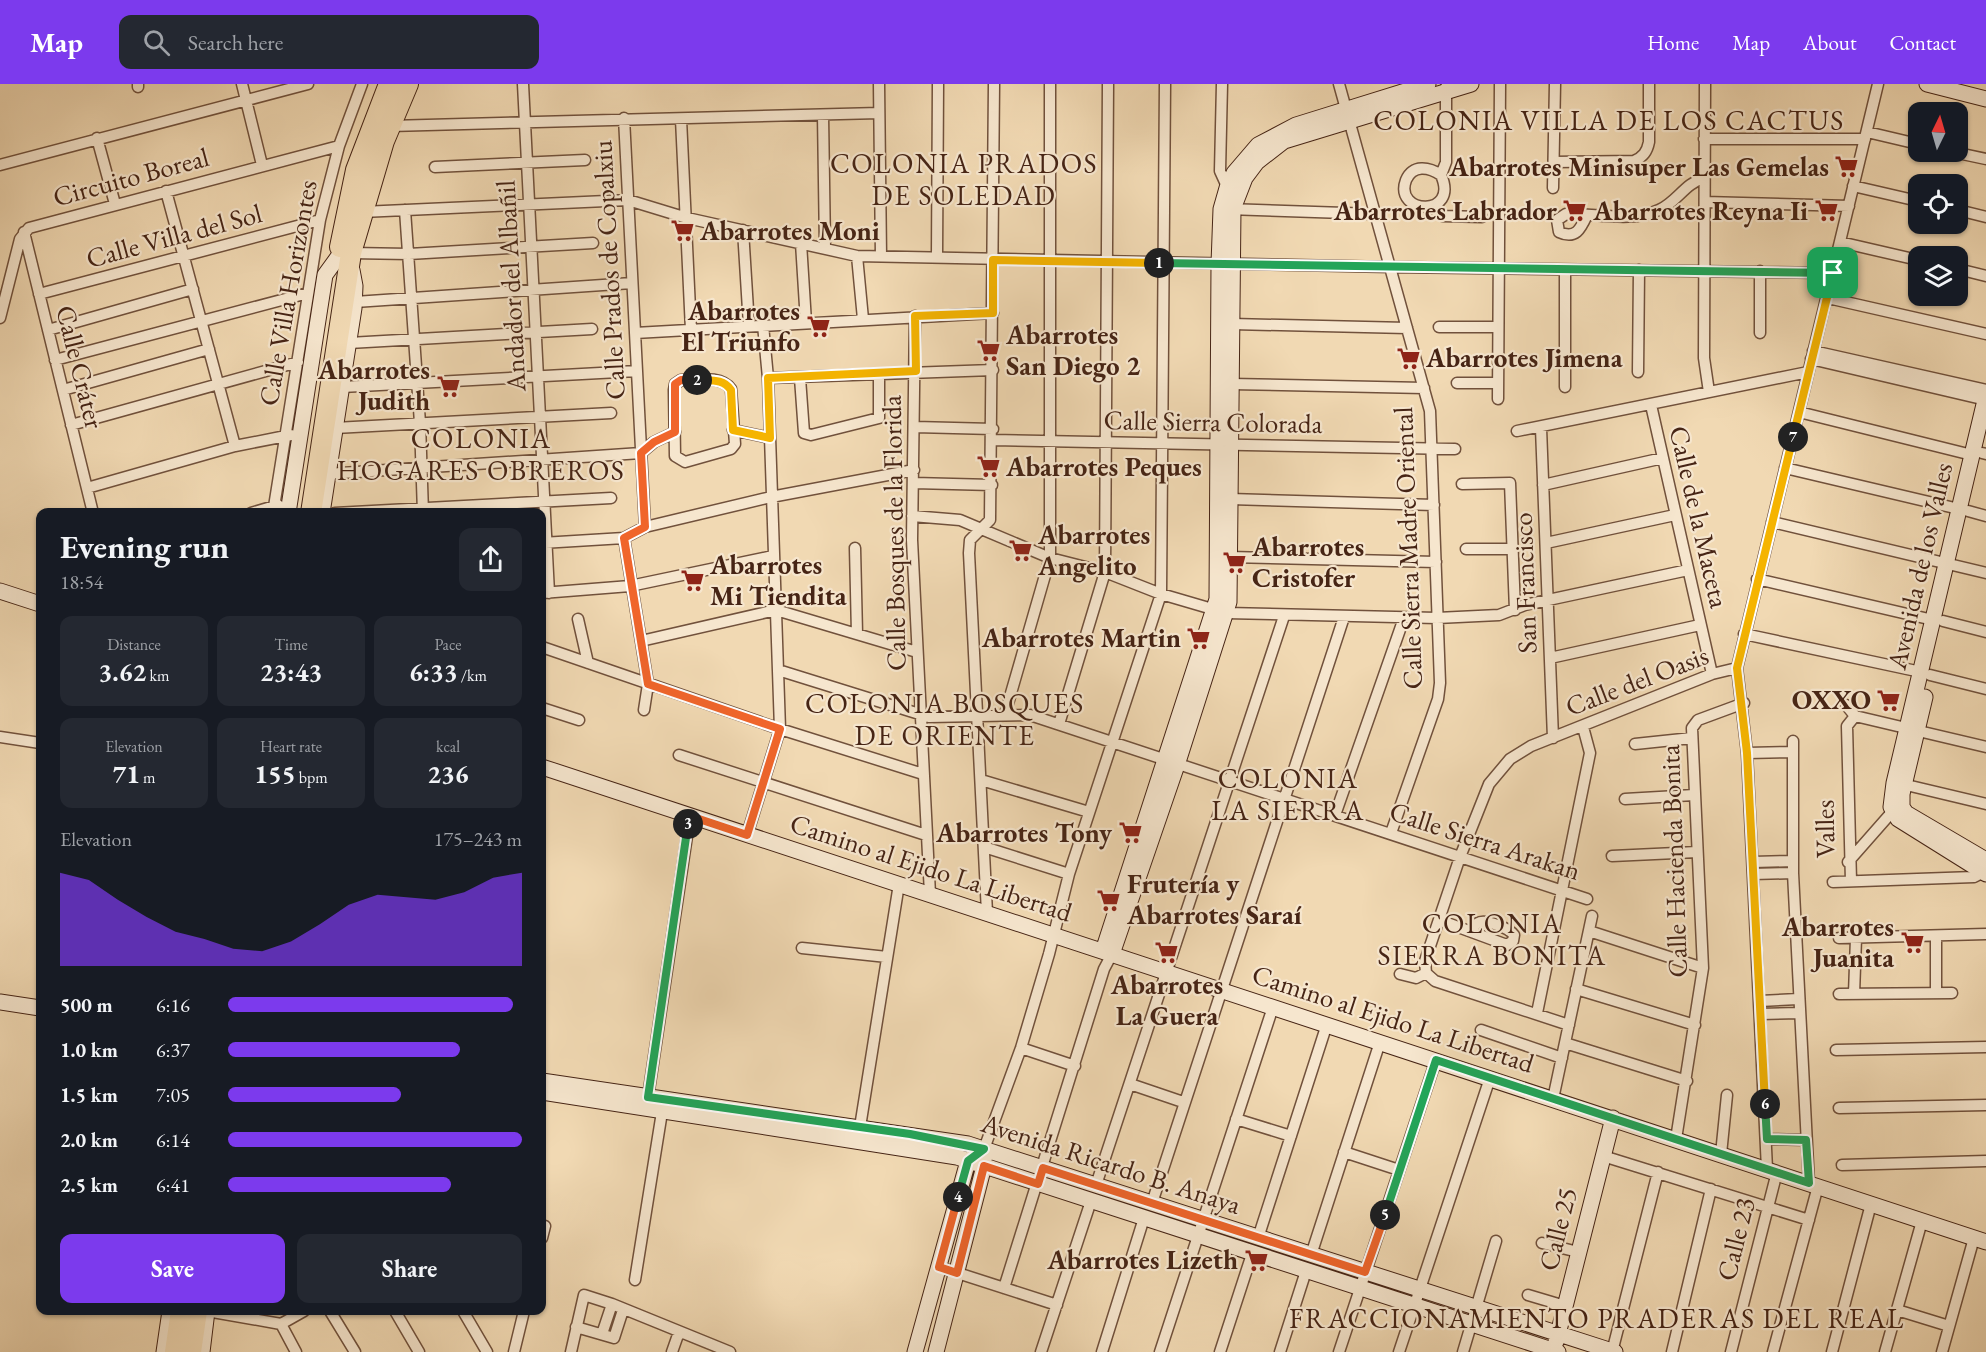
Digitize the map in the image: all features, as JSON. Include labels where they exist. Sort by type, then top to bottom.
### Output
[{"type":"highway","points":[[312,508],[356,170],[389,84]]},
{"type":"highway","points":[[285,508],[344,265],[390,126],[408,84]]},
{"type":"highway","points":[[175,1352],[180,1315]]},
{"type":"highway","points":[[191,1352],[196,1315]]},
{"type":"street","points":[[242,84],[262,165]]},
{"type":"street","points":[[0,165],[308,84]]},
{"type":"street","name":"Calle Villa Horizontes","points":[[293,435],[298,362],[320,220],[339,146],[362,84]]},
{"type":"street","name":"Andador del Albañil","points":[[523,84],[544,508]]},
{"type":"street","points":[[879,84],[882,256]]},
{"type":"street","points":[[937,258],[938,84]]},
{"type":"street","points":[[987,913],[969,553],[970,540],[990,520],[992,485],[994,84]]},
{"type":"street","points":[[1005,714],[1050,558],[1050,84]]},
{"type":"street","points":[[1059,724],[1105,572],[1108,84]]},
{"type":"street","points":[[936,1352],[984,1166],[984,1149],[1021,1048],[1069,874],[1161,594],[1165,84]]},
{"type":"street","points":[[1220,612],[1218,590],[1224,444],[1229,202],[1220,171],[1222,84]]},
{"type":"street","name":"Calle Sierra Madre Oriental","points":[[1339,84],[1432,422],[1440,683],[1438,699],[1390,833]]},
{"type":"street","points":[[1229,202],[1245,178],[1270,150],[1302,134],[1428,84]]},
{"type":"street","points":[[1348,116],[1446,88],[1471,84]]},
{"type":"street","points":[[1498,399],[1500,84]]},
{"type":"street","points":[[1553,188],[1555,84]]},
{"type":"street","points":[[1554,162],[1634,161],[1644,154],[1648,142],[1649,84]]},
{"type":"street","points":[[1705,84],[1704,358],[1709,392]]},
{"type":"street","points":[[1737,668],[1878,84]]},
{"type":"street","points":[[1927,84],[1986,99]]},
{"type":"street","points":[[1964,84],[1986,90]]},
{"type":"street","points":[[1441,175],[1446,162],[1446,88]]},
{"type":"street","points":[[390,126],[879,113]]},
{"type":"street","points":[[823,115],[825,248]]},
{"type":"street","name":"Calle Prados de Copalxiu","points":[[624,118],[645,527]]},
{"type":"street","points":[[681,119],[691,330]]},
{"type":"street","points":[[1704,139],[1866,135],[1908,142]]},
{"type":"street","points":[[97,138],[115,204]]},
{"type":"street","name":"Circuito Boreal","points":[[0,318],[2,297],[24,232],[29,228],[339,146]]},
{"type":"street","points":[[1968,155],[1986,159]]},
{"type":"street","points":[[435,167],[585,160]]},
{"type":"street","points":[[1423,168],[1433,169],[1441,175],[1445,184],[1444,194],[1439,202],[1431,207],[1421,208],[1412,204],[1406,196],[1404,187],[1407,177],[1423,168]]},
{"type":"street","points":[[1587,215],[1648,214],[1671,203],[1695,181],[1704,178]]},
{"type":"street","points":[[1853,186],[1908,199]]},
{"type":"street","points":[[166,191],[235,446]]},
{"type":"street","points":[[362,212],[628,200],[687,218],[857,256],[1499,269],[1833,273]]},
{"type":"street","points":[[1229,202],[1375,214]]},
{"type":"street","points":[[1704,202],[1849,206]]},
{"type":"street","points":[[1431,207],[1442,216],[1482,218]]},
{"type":"street","points":[[405,210],[420,423],[423,508]]},
{"type":"street","points":[[1968,212],[1986,217]]},
{"type":"street","name":"Calle Villa del Sol","points":[[39,294],[320,220]]},
{"type":"street","points":[[743,230],[749,326]]},
{"type":"street","name":"Calle Cráter","points":[[24,232],[92,508]]},
{"type":"street","points":[[1840,242],[1908,258]]},
{"type":"street","points":[[285,508],[293,435],[325,275],[344,265],[409,254],[593,243]]},
{"type":"street","points":[[801,243],[806,322]]},
{"type":"street","points":[[857,256],[863,319]]},
{"type":"street","points":[[1004,1288],[1075,1066],[1107,952],[1220,612],[1229,557],[1230,499],[1224,444],[1231,384],[1232,324],[1226,264]]},
{"type":"street","points":[[323,508],[355,302],[355,286],[344,265]]},
{"type":"street","points":[[1565,270],[1565,387]]},
{"type":"street","points":[[1638,372],[1639,270]]},
{"type":"street","points":[[1760,271],[1760,333]]},
{"type":"street","points":[[1968,272],[1986,276]]},
{"type":"street","points":[[355,302],[633,283]]},
{"type":"street","points":[[48,330],[193,289]]},
{"type":"street","points":[[55,360],[308,293]]},
{"type":"street","points":[[1828,298],[1986,334]]},
{"type":"street","points":[[635,333],[993,313]]},
{"type":"street","name":"Calle Bosques de la Florida","points":[[915,316],[916,371],[912,516],[930,894]]},
{"type":"street","points":[[1232,324],[1407,328]]},
{"type":"street","points":[[747,835],[780,729],[768,378],[762,325]]},
{"type":"street","points":[[1439,327],[1498,327]]},
{"type":"street","points":[[349,344],[414,338],[592,329]]},
{"type":"street","points":[[63,390],[209,349]]},
{"type":"street","points":[[1812,355],[1986,390]]},
{"type":"street","points":[[1812,355],[1986,398]]},
{"type":"street","points":[[71,425],[298,362]]},
{"type":"street","points":[[768,378],[993,370]]},
{"type":"street","points":[[342,387],[637,371]]},
{"type":"street","points":[[1517,431],[1541,428],[1808,372]]},
{"type":"street","points":[[800,378],[804,433],[811,435],[879,418],[879,374]]},
{"type":"street","points":[[681,380],[721,381],[728,384],[731,390],[735,444],[730,449],[685,462],[675,456],[675,432],[675,384],[681,380]]},
{"type":"street","points":[[1457,383],[1498,383]]},
{"type":"street","points":[[1231,384],[1424,388]]},
{"type":"street","name":"Avenida de los Valles","points":[[1980,454],[1986,398]]},
{"type":"street","name":"Calle de la Maceta","points":[[1651,405],[1712,674]]},
{"type":"street","points":[[1799,411],[1980,454]]},
{"type":"street","points":[[335,429],[610,412]]},
{"type":"street","name":"Calle Sierra Colorada","points":[[915,427],[1050,443],[1106,442],[1455,449]]},
{"type":"street","name":"San Francisco","points":[[1541,428],[1553,738]]},
{"type":"street","points":[[733,430],[770,438]]},
{"type":"street","points":[[327,474],[641,453],[654,442],[675,432]]},
{"type":"street","points":[[87,488],[235,446],[293,435]]},
{"type":"street","name":"Avenida de los Valles","points":[[1897,809],[1899,784],[1923,681],[1964,510],[1986,437]]},
{"type":"street","points":[[1543,485],[1663,458]]},
{"type":"street","points":[[1785,468],[1986,516]]},
{"type":"street","points":[[546,543],[624,538],[645,527],[771,497],[914,470]]},
{"type":"street","points":[[914,483],[992,485]]},
{"type":"street","points":[[1462,484],[1510,483],[1515,610]]},
{"type":"street","points":[[450,508],[611,498]]},
{"type":"street","points":[[1230,499],[1434,506]]},
{"type":"street","points":[[1546,543],[1675,515]]},
{"type":"street","points":[[912,516],[950,517],[1050,558],[1105,572],[1161,594],[1220,612],[1284,616],[1404,618],[1499,615],[1548,600],[1688,570]]},
{"type":"street","points":[[1772,522],[1986,573]]},
{"type":"street","points":[[624,538],[630,586],[648,684],[644,710]]},
{"type":"street","points":[[855,548],[857,634]]},
{"type":"street","points":[[1466,549],[1513,549]]},
{"type":"street","points":[[546,593],[630,586],[774,556]]},
{"type":"street","points":[[1229,557],[1436,562]]},
{"type":"street","points":[[1758,579],[1986,632]]},
{"type":"street","points":[[0,591],[36,603]]},
{"type":"street","points":[[641,641],[776,610],[917,652]]},
{"type":"street","points":[[1096,1185],[1284,616]]},
{"type":"street","points":[[1152,1203],[1183,1102],[1344,617]]},
{"type":"street","points":[[1335,815],[1404,618]]},
{"type":"street","points":[[578,619],[588,663]]},
{"type":"street","points":[[1550,658],[1700,625]]},
{"type":"street","points":[[1744,634],[1923,681],[1986,689]]},
{"type":"street","points":[[546,648],[780,729],[923,774]]},
{"type":"street","name":"Calle del Oasis","points":[[1426,973],[1425,961],[1460,857],[1489,784],[1498,770],[1510,759],[1553,738],[1712,674],[1737,668]]},
{"type":"street","name":"Calle 23","points":[[1731,1352],[1768,1207],[1772,1171],[1767,1139],[1747,753],[1743,703],[1737,668]]},
{"type":"street","name":"Calle Sierra Arakan","points":[[778,670],[920,715],[940,718],[1023,714],[1059,724],[1587,899]]},
{"type":"street","name":"Calle Hacienda Bonita","points":[[1676,1139],[1687,1081],[1703,968],[1694,795],[1692,738],[1694,723],[1743,703]]},
{"type":"street","points":[[1846,705],[1855,716],[1986,747]]},
{"type":"street","points":[[546,709],[579,720]]},
{"type":"street","name":"Valles","points":[[1855,716],[1847,726],[1848,862],[1851,880],[1856,883],[1974,877],[1985,869]]},
{"type":"street","points":[[1537,1013],[1590,753],[1583,727]]},
{"type":"street","points":[[0,737],[36,742]]},
{"type":"street","points":[[1635,744],[1692,738]]},
{"type":"street","points":[[1747,753],[1793,747],[1793,873],[1798,999],[1806,1140],[1814,1185],[1809,1220],[1773,1352]]},
{"type":"street","points":[[679,755],[926,835]]},
{"type":"street","name":"Camino al Ejido La Libertad","points":[[546,768],[1980,1240]]},
{"type":"street","points":[[981,780],[1089,812]]},
{"type":"street","points":[[1899,784],[1986,804]]},
{"type":"street","points":[[1625,799],[1694,795]]},
{"type":"street","points":[[1848,862],[1897,809],[1906,825],[1985,869]]},
{"type":"street","points":[[648,1097],[690,816]]},
{"type":"street","points":[[984,848],[1069,874]]},
{"type":"street","points":[[1612,856],[1697,852]]},
{"type":"street","points":[[1753,862],[1793,861]]},
{"type":"street","points":[[1753,874],[1793,873]]},
{"type":"street","points":[[1833,882],[1851,880]]},
{"type":"street","points":[[860,1127],[899,884]]},
{"type":"street","points":[[1553,1098],[1592,916]]},
{"type":"street","points":[[1439,920],[1472,931]]},
{"type":"street","points":[[1589,931],[1703,968]]},
{"type":"street","points":[[1839,939],[1986,934]]},
{"type":"street","points":[[1936,936],[1936,993]]},
{"type":"street","points":[[1854,994],[1856,938]]},
{"type":"street","points":[[802,948],[887,957]]},
{"type":"street","points":[[1400,974],[1416,978],[1426,973],[1435,981],[1569,1025]]},
{"type":"street","points":[[1576,988],[1695,1025]]},
{"type":"street","points":[[1839,994],[1952,993]]},
{"type":"street","points":[[1760,1001],[1798,999]]},
{"type":"street","points":[[0,1002],[36,1007]]},
{"type":"street","points":[[1160,1352],[1273,1007]]},
{"type":"street","points":[[0,1011],[36,1016]]},
{"type":"street","points":[[1761,1014],[1799,1013]]},
{"type":"street","points":[[1258,1238],[1327,1024]]},
{"type":"street","points":[[1481,1030],[1562,1058]]},
{"type":"street","points":[[1311,1255],[1380,1042]]},
{"type":"street","points":[[1565,1043],[1687,1081]]},
{"type":"street","points":[[1836,1050],[1986,1047]]},
{"type":"street","points":[[1021,1048],[1075,1066]]},
{"type":"street","points":[[1339,1352],[1436,1060]]},
{"type":"street","points":[[1399,1352],[1490,1078]]},
{"type":"street","name":"Avenida Ricardo B. Anaya","points":[[546,1082],[860,1127],[955,1142],[984,1149],[1613,1352]]},
{"type":"street","points":[[1130,1084],[1183,1102]]},
{"type":"street","name":"Avenida Ricardo B. Anaya","points":[[546,1093],[968,1161],[1555,1352]]},
{"type":"street","points":[[1721,1154],[1727,1095]]},
{"type":"street","points":[[1839,1108],[1986,1105]]},
{"type":"street","points":[[635,1280],[662,1112]]},
{"type":"street","name":"Calle 25","points":[[1555,1352],[1613,1118]]},
{"type":"street","points":[[1236,1119],[1291,1136]]},
{"type":"street","points":[[1767,1139],[1806,1140]]},
{"type":"street","points":[[915,1352],[968,1161],[984,1149]]},
{"type":"street","points":[[1344,1152],[1399,1170]]},
{"type":"street","points":[[1603,1155],[1809,1220]]},
{"type":"street","points":[[1842,1165],[1986,1161]]},
{"type":"street","points":[[1613,1352],[1658,1172]]},
{"type":"street","points":[[1672,1352],[1711,1189]]},
{"type":"street","points":[[1041,1352],[1091,1201]]},
{"type":"street","points":[[1832,1352],[1871,1204]]},
{"type":"street","points":[[1102,1352],[1144,1218]]},
{"type":"street","points":[[1885,1352],[1922,1221]]},
{"type":"street","points":[[1942,1352],[1980,1240]]},
{"type":"street","points":[[1463,1352],[1496,1241]]},
{"type":"street","points":[[1542,1243],[1578,1252]]},
{"type":"street","points":[[1220,1352],[1252,1254]]},
{"type":"street","points":[[939,1267],[1057,1305]]},
{"type":"street","points":[[1280,1352],[1306,1271]]},
{"type":"street","points":[[571,1352],[584,1295],[612,1304],[727,1352]]},
{"type":"street","points":[[1528,1295],[1565,1306]]},
{"type":"street","points":[[602,1334],[612,1304]]},
{"type":"street","points":[[576,1327],[614,1338],[623,1310]]},
{"type":"street","points":[[1897,1310],[1949,1326]]},
{"type":"street","points":[[164,1352],[169,1315]]},
{"type":"street","points":[[202,1352],[207,1315]]},
{"type":"street","points":[[245,1315],[281,1324],[297,1315]]},
{"type":"street","points":[[332,1315],[355,1352]]},
{"type":"street","points":[[397,1315],[414,1350]]},
{"type":"street","points":[[466,1315],[487,1352]]},
{"type":"street","points":[[513,1352],[523,1315]]},
{"type":"street","points":[[281,1324],[296,1352]]},
{"type":"street","points":[[672,1352],[679,1332]]},
{"type":"place","name":"Abarrotes Minisuper Las Gemelas","points":[[1847,167]]},
{"type":"place","name":"Abarrotes Labrador","points":[[1575,211]]},
{"type":"place","name":"Abarrotes Reyna Ii","points":[[1826,211]]},
{"type":"place","name":"Abarrotes Moni","points":[[682,231]]},
{"type":"place","name":"Abarrotes El Triunfo","points":[[818,327]]},
{"type":"place","name":"Abarrotes San Diego 2","points":[[988,351]]},
{"type":"place","name":"Abarrotes Jimena","points":[[1408,358]]},
{"type":"place","name":"Abarrotes Judith","points":[[448,386]]},
{"type":"place","name":"Abarrotes Peques","points":[[988,467]]},
{"type":"place","name":"Abarrotes Angelito","points":[[1020,551]]},
{"type":"place","name":"Abarrotes Cristofer","points":[[1234,563]]},
{"type":"place","name":"Abarrotes Mi Tiendita","points":[[692,581]]},
{"type":"place","name":"Abarrotes Martin","points":[[1199,638]]},
{"type":"place","name":"OXXO","points":[[1889,700]]},
{"type":"place","name":"Abarrotes Tony","points":[[1130,833]]},
{"type":"place","name":"Frutería y Abarrotes Saraí","points":[[1109,900]]},
{"type":"place","name":"Abarrotes Juanita","points":[[1912,943]]},
{"type":"place","name":"Abarrotes La Guera","points":[[1167,953]]},
{"type":"place","name":"Abarrotes Lizeth","points":[[1256,1260]]},
{"type":"district","name":"COLONIA VILLA DE LOS CACTUS","points":[[1609,120]]},
{"type":"district","name":"COLONIA PRADOS DE SOLEDAD","points":[[964,179]]},
{"type":"district","name":"COLONIA HOGARES OBREROS","points":[[481,454]]},
{"type":"district","name":"COLONIA BOSQUES DE ORIENTE","points":[[945,719]]},
{"type":"district","name":"COLONIA LA SIERRA","points":[[1288,794]]},
{"type":"district","name":"COLONIA SIERRA BONITA","points":[[1492,939]]},
{"type":"district","name":"FRACCIONAMIENTO PRADERAS DEL REAL","points":[[1597,1318]]},
{"type":"route","points":[[993,260],[1833,273],[1737,668],[1743,703],[1747,753],[1767,1139],[1806,1140],[1809,1183],[1436,1060],[1365,1272],[1043,1168],[1038,1184],[984,1166],[957,1273],[939,1267],[968,1161],[984,1149],[910,1134],[648,1097],[690,816],[747,835],[780,729],[648,684],[630,586],[624,538],[645,527],[641,453],[654,442],[675,432],[675,384],[681,380],[721,381],[728,384],[731,390],[733,430],[770,438],[768,378],[810,378],[916,371],[915,316],[993,313],[993,260]]}]
